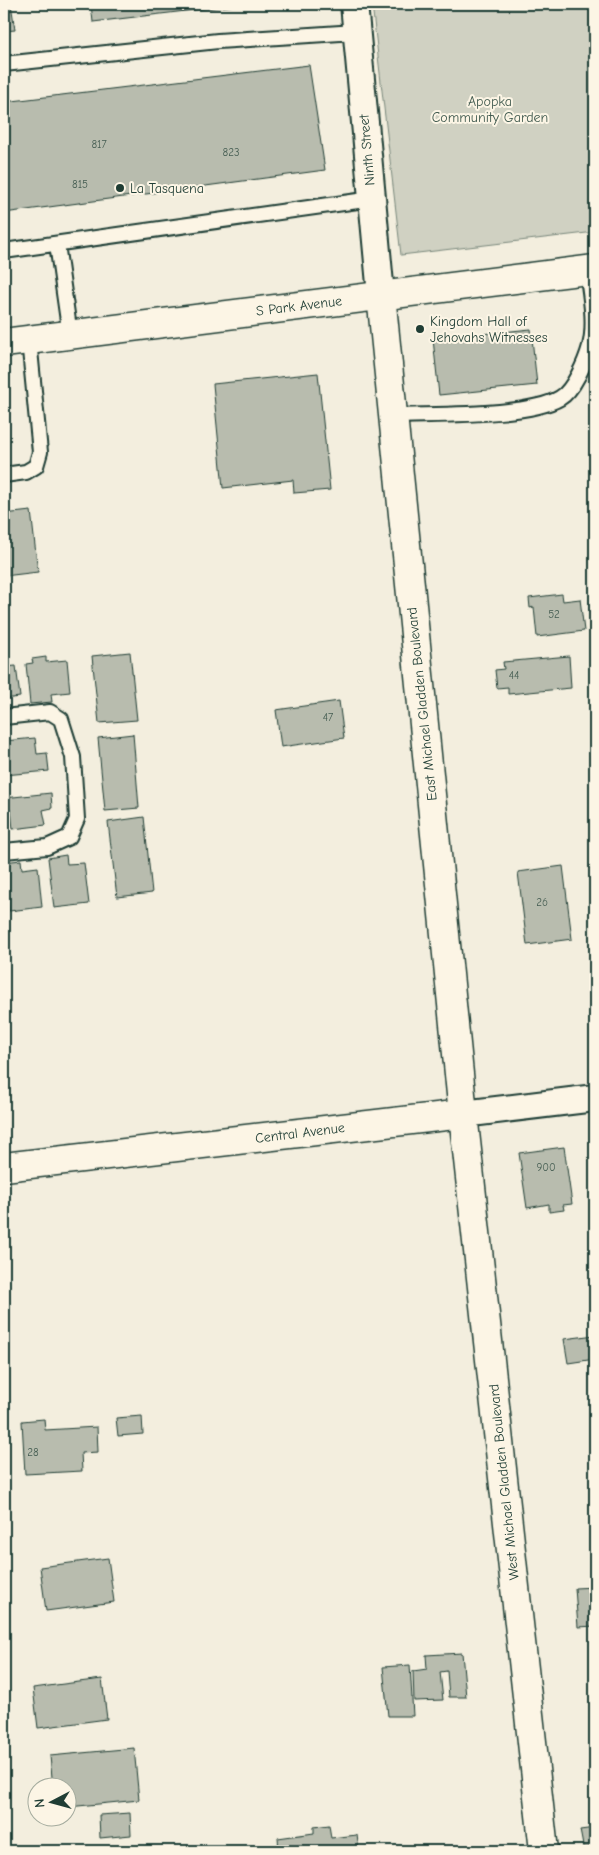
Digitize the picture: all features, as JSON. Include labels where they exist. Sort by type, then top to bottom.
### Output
[{"type":"main road","name":"S Park Avenue","points":[[16,342],[591,270]]},
{"type":"main road","name":"East Michael Gladden Boulevard","points":[[381,295],[463,1114]]},
{"type":"main road","name":"Central Avenue","points":[[4,1167],[463,1114]]},
{"type":"main road","name":"West Michael Gladden Boulevard","points":[[463,1114],[544,1851]]},
{"type":"street","name":"Ninth Street","points":[[354,4],[381,295]]},
{"type":"street","name":"Central Avenue","points":[[463,1114],[595,1098]]},
{"type":"lane","points":[[4,64],[218,41],[356,32]]},
{"type":"lane","points":[[4,251],[372,199]]},
{"type":"lane","points":[[57,244],[70,335]]},
{"type":"lane","points":[[393,416],[512,410],[539,406],[561,398],[578,377],[590,345],[592,313],[591,270]]},
{"type":"lane","points":[[4,475],[26,472],[36,466],[40,452],[16,342]]},
{"type":"lane","points":[[4,717],[50,712],[61,719],[73,757],[77,819],[69,837],[47,847],[4,852]]},
{"type":"green space","name":"Apopka Community Garden","points":[[372,4],[595,4],[595,232],[401,255]]},
{"type":"building","points":[[4,4],[11,4],[15,30],[4,31]]},
{"type":"building","points":[[91,4],[245,4],[93,22]]},
{"type":"building","points":[[309,65],[325,170],[4,213],[4,102]]},
{"type":"building","points":[[531,329],[537,385],[439,395],[433,339]]},
{"type":"building","points":[[318,373],[330,490],[294,493],[293,480],[223,488],[213,384]]},
{"type":"building","points":[[31,511],[38,572],[4,576],[4,514]]},
{"type":"building","points":[[562,594],[563,601],[580,599],[584,631],[537,637],[534,607],[530,608],[529,598]]},
{"type":"building","points":[[130,652],[137,720],[99,723],[92,656]]},
{"type":"building","points":[[569,656],[571,688],[508,694],[508,687],[497,688],[495,670],[504,669],[503,662]]},
{"type":"building","points":[[46,657],[46,662],[67,660],[70,692],[51,694],[52,702],[30,704],[26,664],[33,663],[32,659]]},
{"type":"building","points":[[16,666],[20,697],[4,699],[4,667]]},
{"type":"building","points":[[339,701],[344,738],[281,747],[276,710]]},
{"type":"building","points":[[133,734],[139,808],[105,811],[98,738]]},
{"type":"building","points":[[35,738],[37,754],[47,753],[49,771],[4,775],[4,759],[7,759],[5,741]]},
{"type":"building","points":[[51,793],[52,808],[43,810],[46,825],[13,829],[11,810],[6,810],[4,798]]},
{"type":"building","points":[[144,817],[152,893],[117,897],[108,822]]},
{"type":"building","points":[[66,855],[67,864],[84,863],[89,904],[54,908],[48,858]]},
{"type":"building","points":[[21,860],[22,869],[38,867],[42,907],[9,911],[4,862]]},
{"type":"building","points":[[563,866],[572,939],[527,945],[518,872]]},
{"type":"building","points":[[564,1147],[572,1204],[563,1205],[564,1210],[549,1212],[549,1204],[527,1208],[519,1153]]},
{"type":"building","points":[[595,1335],[595,1359],[568,1363],[564,1339]]},
{"type":"building","points":[[142,1416],[143,1434],[118,1436],[116,1418]]},
{"type":"building","points":[[44,1419],[45,1430],[97,1427],[98,1452],[81,1453],[82,1471],[25,1474],[22,1421]]},
{"type":"building","points":[[108,1558],[114,1602],[46,1611],[40,1567]]},
{"type":"building","points":[[595,1587],[595,1626],[578,1627],[575,1588]]},
{"type":"building","points":[[462,1653],[466,1697],[449,1697],[447,1671],[440,1672],[443,1700],[414,1701],[413,1671],[427,1669],[426,1655]]},
{"type":"building","points":[[410,1665],[413,1716],[388,1716],[383,1667]]},
{"type":"building","points":[[102,1679],[107,1719],[38,1728],[33,1688]]},
{"type":"building","points":[[134,1748],[139,1800],[78,1806],[78,1778],[52,1778],[50,1756]]},
{"type":"building","points":[[130,1813],[131,1835],[100,1838],[99,1815]]},
{"type":"building","points":[[329,1825],[331,1838],[357,1835],[359,1851],[279,1851],[278,1838],[314,1833],[314,1827]]},
{"type":"building","points":[[595,1828],[595,1851],[584,1851],[580,1830]]},
{"type":"place","name":"La Tasquena","points":[[120,188]]},
{"type":"place","name":"Kingdom Hall of Jehovahs Witnesses","points":[[420,329]]}]
